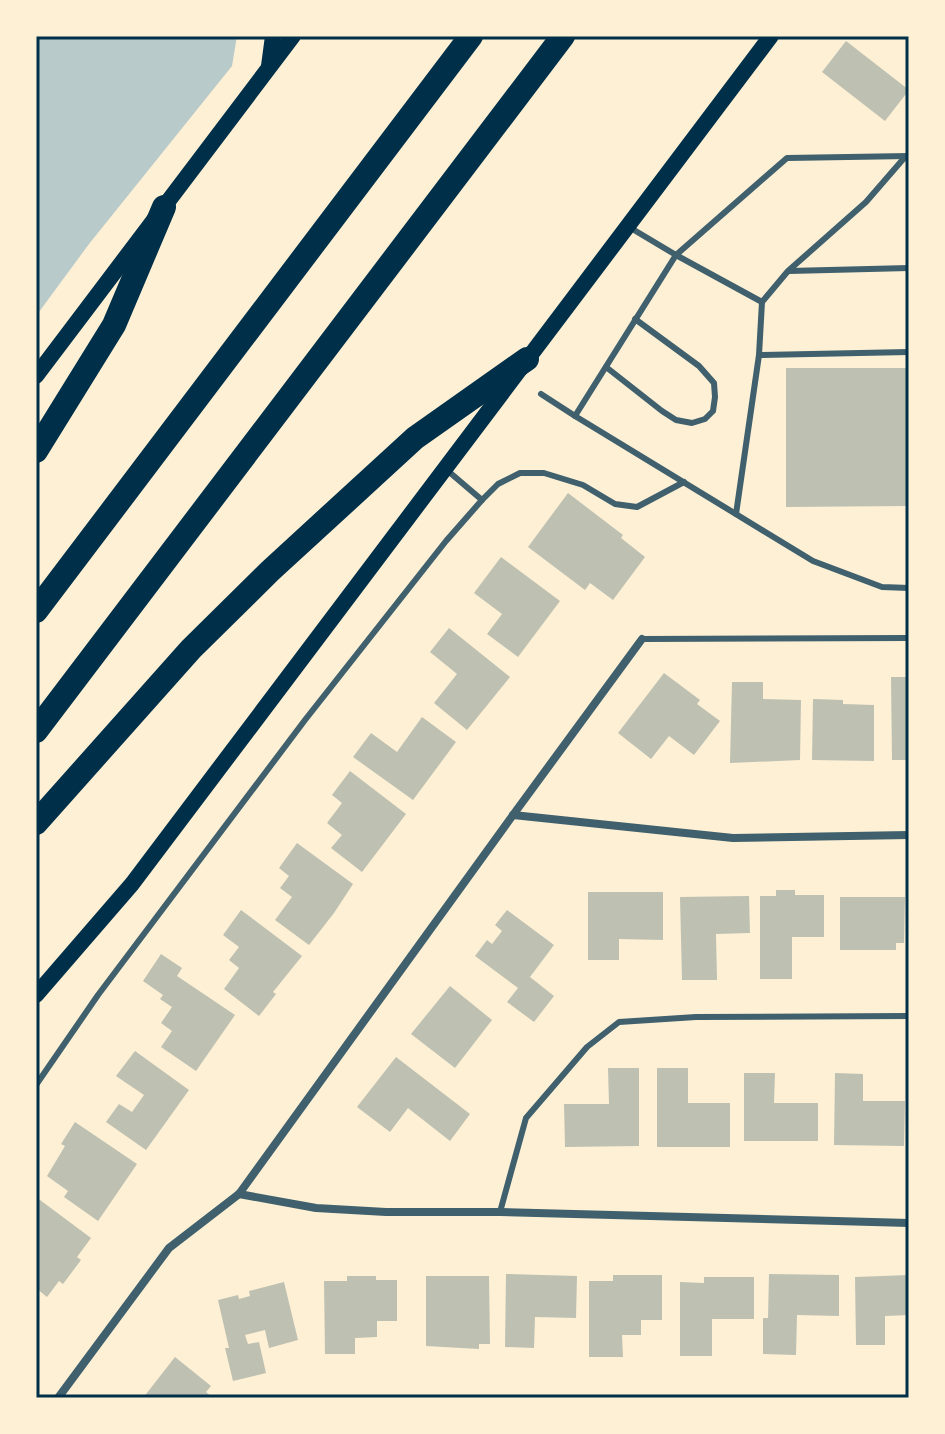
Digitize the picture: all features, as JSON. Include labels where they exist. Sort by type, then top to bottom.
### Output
[{"type":"highway","points":[[36,611],[471,36]]},
{"type":"highway","points":[[36,731],[563,36]]},
{"type":"highway","points":[[36,451],[114,325],[164,207]]},
{"type":"highway","points":[[36,823],[191,649],[270,571],[415,438],[527,359]]},
{"type":"main road","points":[[269,68],[273,36]]},
{"type":"main road","points":[[36,376],[293,36]]},
{"type":"main road","points":[[36,995],[132,884],[771,36]]},
{"type":"street","points":[[58,1398],[169,1248],[239,1194],[642,639]]},
{"type":"street","points":[[513,815],[733,838],[909,835]]},
{"type":"street","points":[[239,1194],[330,1209],[386,1212],[909,1223]]},
{"type":"lane","points":[[575,416],[676,255],[787,158],[908,156]]},
{"type":"lane","points":[[736,514],[759,355],[762,302],[788,271],[866,202],[908,156]]},
{"type":"lane","points":[[628,226],[762,302]]},
{"type":"lane","points":[[788,271],[909,268]]},
{"type":"lane","points":[[606,367],[676,420],[692,423],[705,419],[713,411],[714,383],[699,366],[635,319]]},
{"type":"lane","points":[[759,355],[909,352]]},
{"type":"lane","points":[[541,394],[813,561],[882,587],[909,588]]},
{"type":"lane","points":[[445,468],[482,500]]},
{"type":"lane","points":[[36,1085],[98,995],[305,720],[446,541],[498,484],[520,473],[544,473],[583,485],[615,504],[637,507],[684,482]]},
{"type":"lane","points":[[642,639],[909,638]]},
{"type":"lane","points":[[500,1212],[526,1118],[587,1047],[619,1022],[696,1017],[909,1016]]},
{"type":"shaded area","points":[[36,36],[237,36],[232,66],[89,244],[36,316]]},
{"type":"building","points":[[846,41],[909,90],[885,121],[822,72]]},
{"type":"building","points":[[786,368],[909,368],[909,506],[786,507]]},
{"type":"building","points":[[568,493],[623,535],[621,538],[645,557],[613,600],[590,583],[585,590],[528,547]]},
{"type":"building","points":[[501,557],[560,601],[518,657],[487,634],[502,614],[474,593]]},
{"type":"building","points":[[449,628],[510,677],[467,730],[434,703],[457,674],[430,652]]},
{"type":"building","points":[[664,673],[700,700],[697,704],[720,721],[694,755],[669,736],[651,759],[618,733]]},
{"type":"building","points":[[891,677],[909,677],[909,760],[892,760]]},
{"type":"building","points":[[732,682],[763,682],[763,699],[801,700],[800,760],[730,763]]},
{"type":"building","points":[[813,699],[874,705],[874,761],[812,760]]},
{"type":"building","points":[[422,717],[456,742],[413,800],[353,757],[371,733],[397,752]]},
{"type":"building","points":[[350,771],[406,814],[362,872],[331,848],[342,835],[327,823],[342,803],[332,795]]},
{"type":"building","points":[[297,843],[353,884],[309,945],[275,920],[292,897],[280,888],[289,876],[279,868]]},
{"type":"building","points":[[776,890],[795,890],[795,895],[824,895],[824,937],[792,937],[792,979],[760,979],[760,896],[776,896]]},
{"type":"building","points":[[588,892],[663,892],[663,940],[619,939],[619,960],[588,960]]},
{"type":"building","points":[[749,896],[750,933],[716,934],[717,980],[682,980],[680,897]]},
{"type":"building","points":[[840,897],[905,897],[904,943],[896,943],[896,950],[840,950]]},
{"type":"building","points":[[241,910],[302,956],[273,992],[276,994],[259,1016],[224,989],[239,968],[229,960],[239,947],[223,935]]},
{"type":"building","points":[[507,910],[554,945],[530,977],[554,996],[534,1022],[507,1002],[518,988],[475,956],[487,940],[492,944],[502,931],[495,925]]},
{"type":"building","points":[[161,954],[182,968],[177,976],[235,1015],[196,1071],[161,1047],[172,1031],[161,1023],[172,1007],[160,999],[163,995],[143,981]]},
{"type":"building","points":[[450,986],[492,1020],[455,1068],[411,1034]]},
{"type":"building","points":[[135,1051],[189,1090],[146,1150],[106,1122],[119,1104],[132,1112],[144,1095],[116,1076]]},
{"type":"building","points":[[396,1057],[470,1114],[450,1141],[408,1108],[390,1132],[357,1107]]},
{"type":"building","points":[[608,1068],[639,1068],[639,1146],[565,1147],[564,1104],[609,1104]]},
{"type":"building","points":[[657,1068],[688,1068],[688,1103],[730,1103],[730,1147],[657,1147]]},
{"type":"building","points":[[744,1073],[775,1073],[774,1103],[818,1103],[818,1141],[744,1141]]},
{"type":"building","points":[[835,1073],[863,1074],[863,1101],[905,1101],[904,1146],[834,1145]]},
{"type":"building","points":[[75,1122],[137,1164],[98,1221],[64,1197],[68,1191],[47,1176]]},
{"type":"building","points":[[36,1197],[91,1238],[77,1257],[81,1260],[63,1284],[59,1281],[47,1297],[36,1288],[36,1242],[39,1237],[36,1235]]},
{"type":"building","points":[[506,1274],[577,1276],[576,1318],[535,1317],[534,1348],[505,1347]]},
{"type":"building","points":[[769,1274],[839,1275],[839,1316],[797,1315],[796,1355],[763,1354],[763,1318],[768,1318]]},
{"type":"building","points":[[613,1275],[662,1275],[662,1320],[641,1320],[641,1335],[622,1335],[623,1357],[589,1357],[589,1281],[613,1281]]},
{"type":"building","points":[[909,1275],[909,1315],[885,1316],[885,1345],[856,1345],[855,1277]]},
{"type":"building","points":[[347,1276],[397,1280],[397,1321],[377,1321],[377,1337],[355,1338],[355,1354],[325,1354],[324,1281],[347,1281]]},
{"type":"building","points":[[426,1276],[489,1276],[490,1344],[479,1344],[479,1349],[426,1346]]},
{"type":"building","points":[[704,1277],[754,1277],[754,1319],[712,1319],[712,1356],[680,1356],[680,1282],[704,1283]]},
{"type":"building","points":[[284,1282],[298,1340],[269,1348],[265,1330],[245,1335],[248,1344],[259,1342],[266,1373],[233,1381],[218,1300],[238,1295],[239,1299],[250,1296],[249,1291]]},
{"type":"building","points":[[175,1357],[211,1386],[206,1392],[213,1398],[143,1398]]}]
